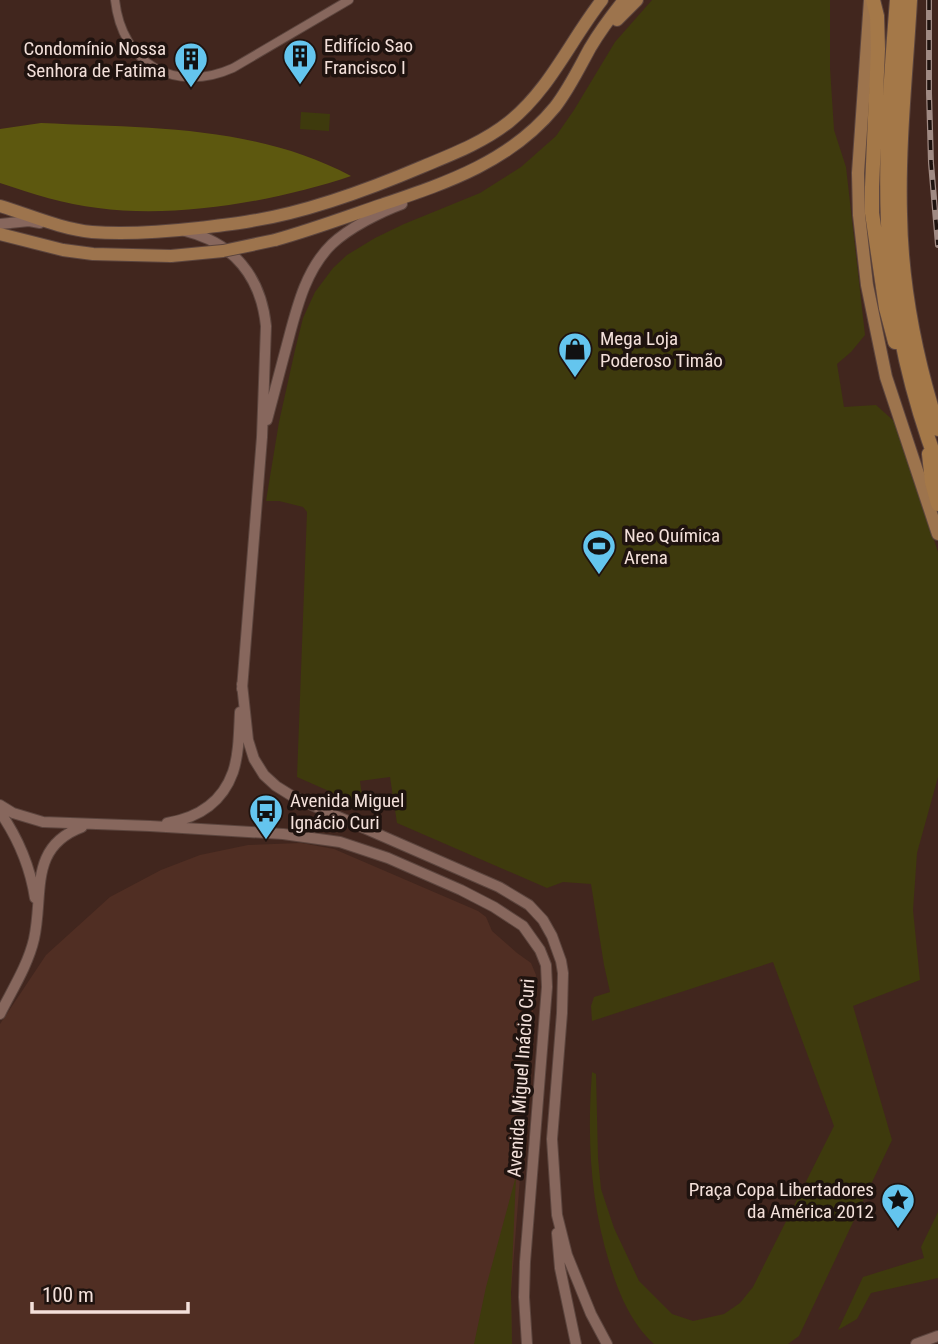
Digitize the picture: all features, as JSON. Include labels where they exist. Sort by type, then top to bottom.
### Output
[{"type":"highway","points":[[872,0],[877,16],[878,49],[872,213],[886,308],[905,374],[932,432],[932,482],[938,504]]},
{"type":"highway","points":[[897,0],[888,145],[888,223],[894,288],[915,397]]},
{"type":"highway","points":[[910,0],[902,121],[900,214],[906,287],[926,386],[938,466]]},
{"type":"main road","points":[[0,206],[56,225],[91,232],[137,233],[253,221],[309,208],[412,171],[479,141],[510,121],[547,83],[603,0]]},
{"type":"main road","points":[[0,234],[63,250],[93,254],[171,256],[262,244],[369,214],[482,166],[524,139],[566,92],[590,48],[624,0]]},
{"type":"main road","points":[[590,48],[637,0]]},
{"type":"main road","points":[[872,0],[858,173],[859,215],[867,285],[886,377],[938,534]]},
{"type":"street","points":[[115,0],[122,33],[143,59],[171,75],[192,78],[219,74],[233,68],[349,0]]},
{"type":"street","points":[[262,437],[306,283],[332,244],[369,214]]},
{"type":"street","points":[[0,224],[29,221],[56,225]]},
{"type":"street","points":[[150,826],[193,817],[210,805],[224,790],[233,772],[243,684],[262,437],[265,326],[260,295],[239,261],[216,244],[196,234],[179,230]]},
{"type":"street","name":"Avenida Miguel Inácio Curi","points":[[243,684],[248,740],[254,759],[264,775],[276,786],[325,811],[499,887],[529,905],[543,920],[552,936],[563,972],[552,1139],[556,1216],[567,1255],[591,1314],[607,1344]]},
{"type":"street","points":[[0,805],[13,813],[43,822],[91,824]]},
{"type":"street","name":"Avenida Miguel Inácio Curi","points":[[0,812],[12,829],[26,861],[33,884],[37,915]]},
{"type":"street","name":"Avenida Miguel Inácio Curi","points":[[0,1014],[33,941],[43,863],[61,837],[91,824],[283,835],[340,842],[388,858],[494,907],[523,926],[540,950],[545,965],[547,987],[525,1262],[527,1344]]},
{"type":"street","points":[[556,1216],[559,1268],[576,1344]]},
{"type":"street","points":[[524,1297],[533,1344]]},
{"type":"street","points":[[916,1344],[938,1336]]},
{"type":"shaded area","name":"Neo Química Arena","points":[[652,0],[830,0],[834,130],[846,167],[865,335],[837,364],[844,407],[876,405],[895,422],[938,552],[938,777],[917,853],[913,910],[920,980],[853,1006],[892,1140],[799,1336],[788,1344],[654,1344],[646,1336],[627,1308],[610,1265],[594,1193],[590,1145],[592,1072],[596,1074],[601,1189],[614,1228],[639,1281],[672,1314],[693,1321],[724,1314],[740,1303],[753,1287],[834,1126],[773,962],[592,1021],[591,1006],[594,997],[610,992],[591,884],[563,882],[547,888],[397,823],[390,777],[360,781],[363,803],[356,803],[297,777],[307,512],[303,507],[266,501],[279,422],[303,318],[315,292],[333,268],[347,255],[375,238],[480,193],[521,167],[556,136],[615,42]]},
{"type":"shaded area","points":[[301,112],[330,114],[329,131],[300,129]]},
{"type":"shaded area","points":[[41,123],[200,132],[239,138],[315,159],[351,176],[291,193],[226,206],[128,211],[85,206],[0,183],[0,129]]},
{"type":"shaded area","points":[[301,843],[334,849],[478,911],[486,917],[492,931],[531,963],[536,975],[511,1292],[512,1344],[0,1344],[0,1024],[46,955],[110,897],[161,870],[200,855],[248,845]]},
{"type":"shaded area","points":[[516,1176],[511,1292],[512,1344],[474,1344],[486,1287]]},
{"type":"shaded area","points":[[938,1212],[938,1278],[871,1293],[857,1319],[838,1330],[863,1277],[924,1258],[921,1247]]},
{"type":"railway","points":[[929,0],[931,163],[938,245]]},
{"type":"place","name":"Edifício Sao Francisco I","points":[[300,86]]},
{"type":"place","name":"Condomínio Nossa Senhora de Fatima","points":[[191,89]]},
{"type":"place","name":"Mega Loja Poderoso Timão","points":[[575,379]]},
{"type":"place","name":"Neo Química Arena","points":[[599,576]]},
{"type":"place","name":"Avenida Miguel Ignácio Curi","points":[[266,841]]},
{"type":"place","name":"Praça Copa Libertadores da América 2012","points":[[898,1230]]}]
